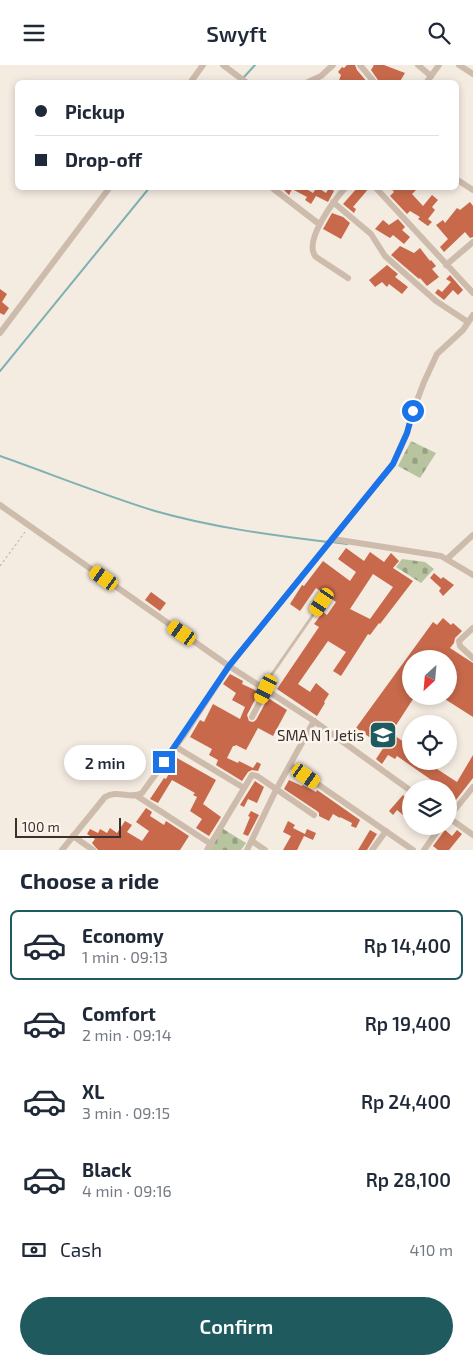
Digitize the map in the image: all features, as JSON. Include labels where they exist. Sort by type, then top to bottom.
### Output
[{"type":"street","points":[[192,80],[203,65]]},
{"type":"street","points":[[223,65],[243,80]]},
{"type":"street","points":[[313,80],[321,76],[333,65]]},
{"type":"street","points":[[360,65],[372,80]]},
{"type":"street","points":[[418,65],[431,75]]},
{"type":"street","points":[[428,80],[440,65]]},
{"type":"street","points":[[459,65],[473,74]]},
{"type":"street","points":[[459,181],[473,190]]},
{"type":"street","points":[[0,333],[108,190]]},
{"type":"street","points":[[275,190],[319,224]]},
{"type":"street","points":[[342,190],[319,224],[311,249],[312,253],[348,278]]},
{"type":"street","points":[[378,190],[473,293]]},
{"type":"street","points":[[333,203],[371,234],[378,241],[380,249],[385,256],[436,301],[468,322]]},
{"type":"street","points":[[446,265],[473,242]]},
{"type":"street","points":[[137,796],[142,793],[176,747],[229,666],[393,464],[407,433],[413,411],[429,370],[438,354],[463,330],[473,315]]},
{"type":"street","points":[[0,505],[229,666],[314,721],[402,785]]},
{"type":"street","points":[[447,559],[473,535]]},
{"type":"street","points":[[331,542],[426,554],[447,559],[473,575]]},
{"type":"street","points":[[473,628],[459,641],[460,646],[473,658]]},
{"type":"street","points":[[252,717],[264,689]]},
{"type":"street","points":[[247,850],[276,789],[314,721]]},
{"type":"street","points":[[176,747],[244,788]]},
{"type":"street","points":[[290,765],[413,850]]},
{"type":"street","points":[[62,850],[105,797],[110,794],[120,793],[137,796],[209,847],[250,777],[254,775],[314,815]]},
{"type":"street","points":[[457,808],[473,787]]},
{"type":"street","points":[[457,824],[473,835]]},
{"type":"street","points":[[372,850],[386,831]]},
{"type":"street","points":[[424,850],[435,835]]},
{"type":"street","points":[[73,836],[93,850]]},
{"type":"street","points":[[252,841],[265,850]]},
{"type":"lane","points":[[264,689],[322,602]]},
{"type":"path","points":[[0,566],[30,525]]},
{"type":"green space","points":[[411,441],[436,453],[420,478],[398,466]]},
{"type":"green space","points":[[402,559],[425,562],[434,569],[421,583],[396,567]]},
{"type":"green space","points":[[220,827],[246,843],[241,850],[210,850]]},
{"type":"building","points":[[347,65],[355,65],[365,80],[339,80],[341,75],[338,72],[342,67],[344,68]]},
{"type":"building","points":[[374,65],[384,65],[405,73],[401,80],[378,80],[371,70]]},
{"type":"building","points":[[284,190],[292,190],[289,195]]},
{"type":"building","points":[[294,190],[308,190],[313,193],[315,190],[322,190],[326,193],[328,190],[334,191],[328,202],[316,196],[311,204],[305,200],[307,197]]},
{"type":"building","points":[[355,190],[367,190],[353,207],[356,209],[354,213],[343,204]]},
{"type":"building","points":[[392,190],[416,190],[412,194],[423,206],[432,195],[438,200],[432,207],[435,210],[428,219],[432,222],[428,226],[418,219],[420,217],[410,211],[407,214],[390,196],[394,192]]},
{"type":"building","points":[[470,202],[473,206],[473,237],[470,238],[465,232],[444,252],[440,247],[448,239],[436,225],[443,220],[445,223],[457,208],[460,210]]},
{"type":"building","points":[[332,213],[343,217],[350,223],[341,239],[323,229]]},
{"type":"building","points":[[398,219],[405,227],[402,230],[410,237],[404,244],[393,235],[390,238],[375,229],[383,220],[389,225]]},
{"type":"building","points":[[400,246],[414,253],[420,248],[436,266],[432,269],[439,277],[427,286],[391,255]]},
{"type":"building","points":[[387,265],[398,274],[395,277],[408,287],[402,294],[389,284],[387,287],[382,282],[375,287],[369,280]]},
{"type":"building","points":[[450,275],[463,290],[458,295],[453,290],[444,300],[435,293],[438,289],[442,292],[451,282],[446,279]]},
{"type":"building","points":[[0,289],[7,294],[2,302],[9,308],[4,315],[0,313]]},
{"type":"building","points":[[346,548],[364,561],[370,552],[384,562],[391,553],[399,561],[393,568],[413,581],[380,624],[370,635],[368,634],[341,676],[333,671],[346,652],[328,641],[298,684],[310,692],[316,683],[329,694],[317,716],[277,689],[319,627],[314,624],[323,612],[327,615],[336,602],[316,588],[300,611],[290,604],[302,585],[304,586],[323,561],[350,581],[356,572],[338,559]],"holes":[[[373,574],[393,587],[370,619],[350,609]]]},
{"type":"building","points":[[434,573],[441,579],[443,577],[454,585],[443,596],[439,591],[441,588],[430,578]]},
{"type":"building","points":[[151,592],[166,603],[160,611],[145,600]]},
{"type":"building","points":[[443,618],[451,625],[453,623],[462,631],[455,638],[450,648],[453,650],[413,650],[433,622],[437,625]]},
{"type":"building","points":[[458,653],[473,663],[473,717],[454,705],[458,705]]},
{"type":"building","points":[[402,665],[402,705],[409,705],[391,733],[402,741],[402,759],[397,756],[395,759],[388,755],[382,764],[376,759],[384,747],[356,728]]},
{"type":"building","points":[[230,674],[243,681],[242,684],[259,692],[247,715],[249,721],[253,722],[256,720],[268,698],[287,710],[273,736],[258,728],[246,750],[236,745],[233,746],[227,758],[238,763],[239,761],[253,768],[257,762],[261,764],[258,771],[252,770],[248,772],[242,781],[216,765],[218,760],[209,755],[212,749],[190,737],[200,720],[204,722],[213,704],[240,719],[245,707],[232,700],[236,693],[223,684]]},
{"type":"building","points":[[473,755],[473,778],[457,799],[457,782]]},
{"type":"building","points":[[177,758],[216,780],[203,804],[221,817],[209,836],[196,828],[202,819],[190,811],[197,797],[193,795],[195,793],[172,780],[158,803],[150,799],[164,778],[166,779]]},
{"type":"building","points":[[417,770],[439,770],[454,780],[432,780]]},
{"type":"building","points":[[289,780],[316,792],[317,790],[360,820],[356,828],[351,826],[352,823],[333,814],[329,821],[319,816],[317,811],[284,789]]},
{"type":"building","points":[[255,781],[264,787],[257,803],[248,799],[244,807],[240,805]]},
{"type":"building","points":[[402,796],[402,814],[397,810],[393,815],[389,811]]},
{"type":"building","points":[[146,808],[152,812],[150,816],[164,825],[166,821],[189,836],[180,850],[98,850],[92,843],[95,839],[87,834],[90,829],[98,833],[100,829],[107,833],[110,828],[117,833],[125,821],[132,825],[127,832],[142,841],[149,831],[136,822]]},
{"type":"building","points":[[251,811],[259,815],[248,836],[243,834]]},
{"type":"building","points":[[288,821],[295,825],[293,828],[305,834],[307,829],[316,833],[313,840],[304,836],[297,850],[283,850],[291,836],[283,832]]},
{"type":"building","points":[[370,830],[377,834],[367,850],[358,850]]},
{"type":"building","points":[[457,830],[462,834],[449,850],[438,850],[433,846],[441,835],[457,835]]},
{"type":"waterway","points":[[244,77],[255,65]]},
{"type":"waterway","points":[[0,371],[148,190]]},
{"type":"waterway","points":[[0,456],[116,498],[176,517],[241,530],[328,542]]},
{"type":"waterway","points":[[332,542],[347,544]]},
{"type":"place","name":"SMA N 1 Jetis","points":[[383,735]]},
{"type":"route","points":[[164,762],[229,666],[393,464],[407,433],[413,411]]}]
